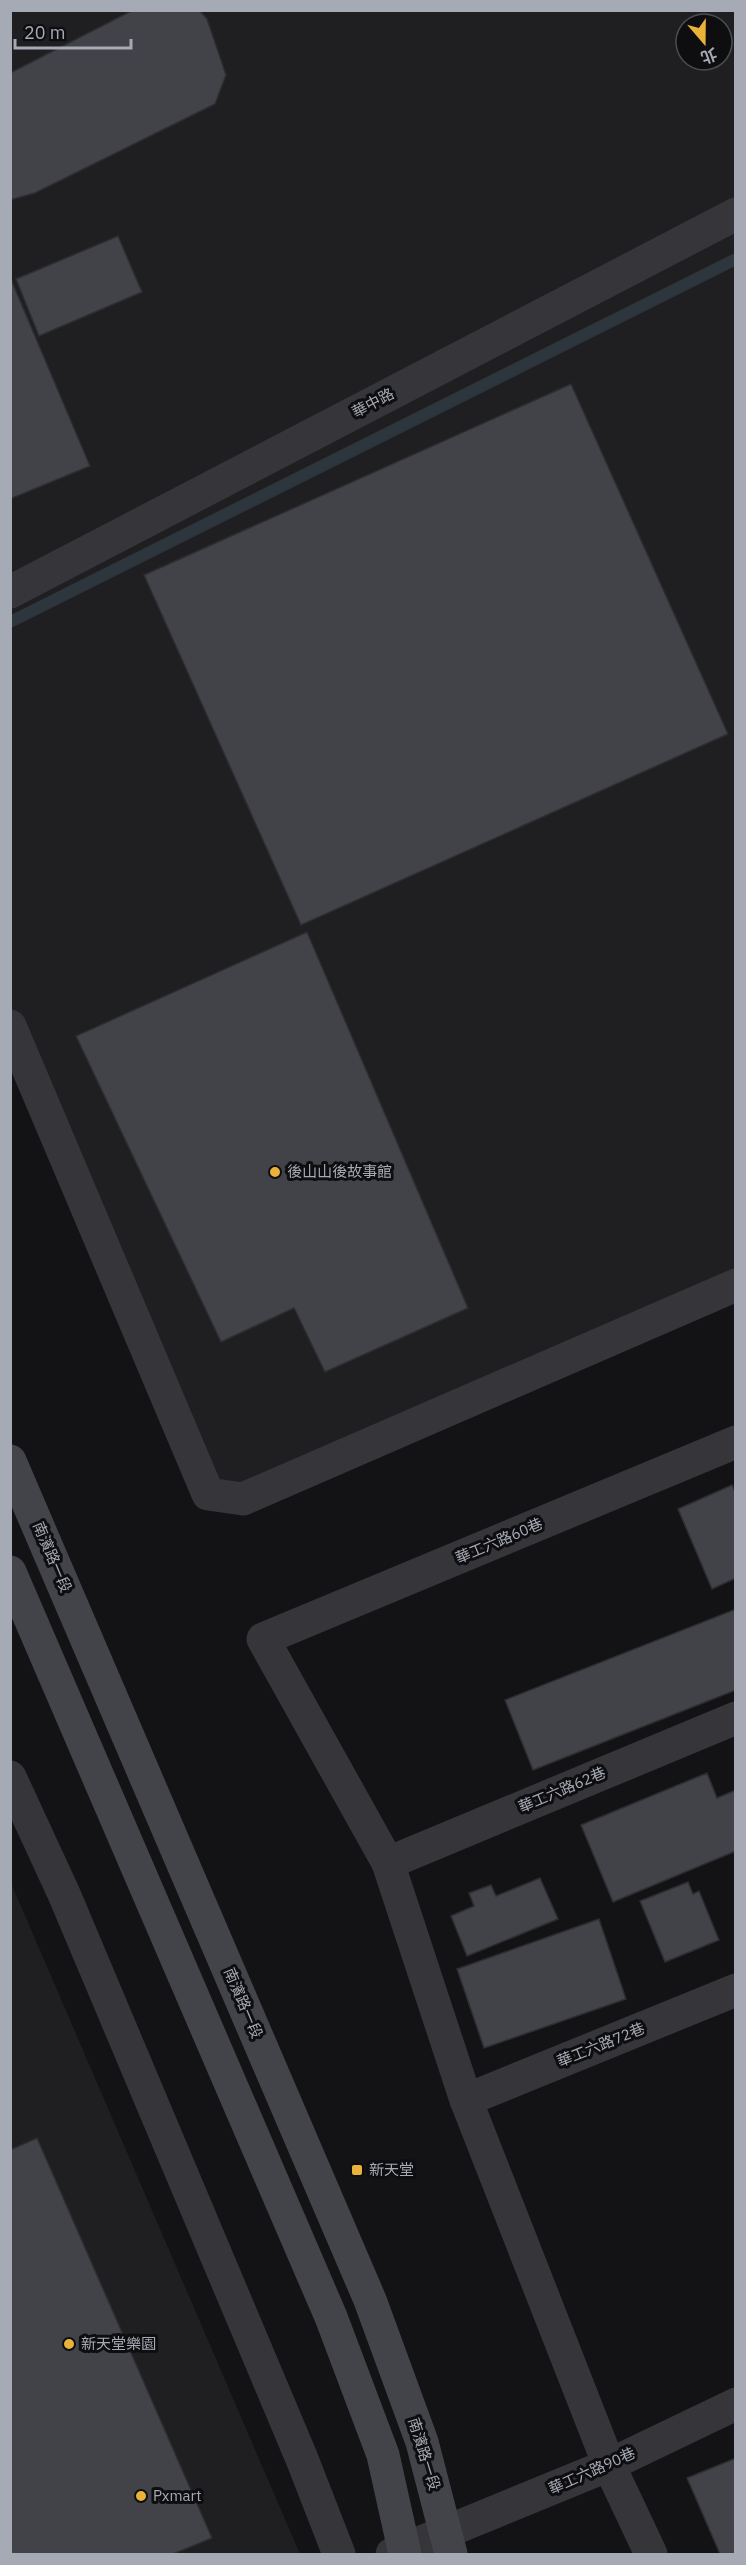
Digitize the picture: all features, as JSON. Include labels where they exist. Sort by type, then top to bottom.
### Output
[{"type":"main road","name":"南濱路一段","points":[[10,1461],[370,2300],[422,2442],[449,2543]]},
{"type":"main road","points":[[10,1572],[331,2317],[383,2455],[400,2553]]},
{"type":"street","name":"華中路","points":[[10,592],[735,214]]},
{"type":"street","points":[[10,1026],[208,1494],[243,1499],[735,1285]]},
{"type":"street","name":"華工六路60巷","points":[[388,1863],[263,1639],[735,1442]]},
{"type":"street","name":"華工六路62巷","points":[[388,1863],[735,1718]]},
{"type":"street","points":[[10,1777],[64,1894],[302,2458],[339,2554]]},
{"type":"street","points":[[388,1863],[466,2100],[609,2465],[651,2554]]},
{"type":"street","name":"華工六路72巷","points":[[466,2100],[735,1990]]},
{"type":"street","name":"華工六路90巷","points":[[400,2553],[449,2543],[735,2404]]},
{"type":"shaded area","points":[[10,11],[735,11],[735,1285],[243,1499],[208,1494],[11,1026]]},
{"type":"shaded area","points":[[11,1883],[300,2554],[11,2554]]},
{"type":"building","points":[[133,10],[199,10],[207,19],[226,75],[215,104],[35,193],[10,200],[10,73]]},
{"type":"building","points":[[118,236],[142,292],[39,336],[16,279]]},
{"type":"building","points":[[10,277],[90,466],[10,499]]},
{"type":"building","points":[[571,384],[728,734],[301,925],[144,575]]},
{"type":"building","name":"後山山後故事館","points":[[307,932],[468,1308],[325,1372],[294,1308],[221,1342],[76,1036]]},
{"type":"building","points":[[732,1485],[736,1494],[736,1578],[712,1589],[678,1509]]},
{"type":"building","points":[[736,1609],[736,1690],[533,1770],[505,1700]]},
{"type":"building","points":[[707,1773],[717,1798],[736,1790],[736,1851],[613,1902],[581,1825]]},
{"type":"building","points":[[540,1878],[558,1919],[467,1956],[451,1916],[474,1906],[469,1893],[491,1885],[496,1896]]},
{"type":"building","points":[[688,1882],[693,1894],[699,1891],[719,1940],[665,1962],[640,1901]]},
{"type":"building","points":[[599,1919],[626,1999],[484,2048],[457,1969]]},
{"type":"building","name":"新天堂樂園","points":[[37,2138],[212,2538],[173,2554],[10,2554],[10,2150]]},
{"type":"building","points":[[736,2458],[736,2554],[720,2554],[687,2478]]},
{"type":"waterway","points":[[10,622],[736,259]]},
{"type":"place","name":"後山山後故事館","points":[[275,1172]]},
{"type":"place","name":"新天堂","points":[[357,2170]]},
{"type":"place","name":"新天堂樂園","points":[[69,2344]]},
{"type":"place","name":"Pxmart","points":[[141,2496]]}]
